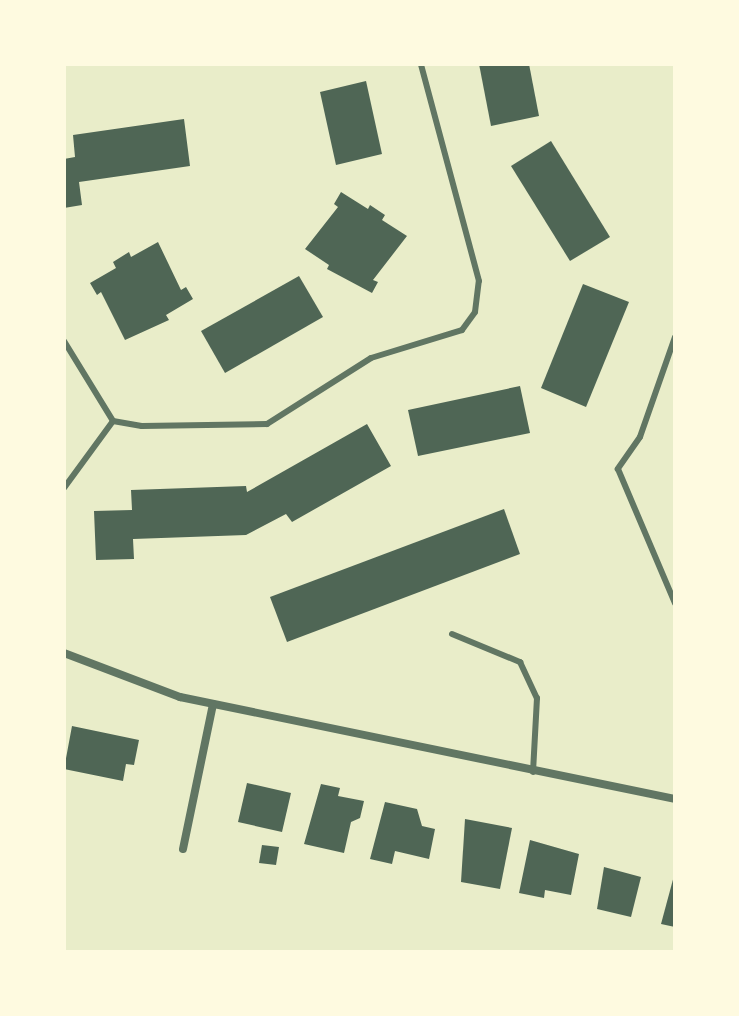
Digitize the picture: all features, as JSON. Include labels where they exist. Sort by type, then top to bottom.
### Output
[{"type":"street","points":[[64,653],[180,697],[675,799]]},
{"type":"street","points":[[183,849],[213,704]]},
{"type":"lane","points":[[64,341],[113,421],[142,426],[267,424],[371,358],[462,330],[475,312],[479,281],[421,64]]},
{"type":"lane","points":[[675,337],[640,437],[618,469],[675,603]]},
{"type":"lane","points":[[64,488],[113,421]]},
{"type":"lane","points":[[452,634],[520,662],[537,698],[539,741],[533,772]]},
{"type":"building","points":[[479,64],[529,64],[539,116],[491,126]]},
{"type":"building","points":[[366,81],[382,154],[336,165],[320,92]]},
{"type":"building","points":[[184,119],[190,166],[79,182],[82,205],[64,208],[64,159],[75,157],[73,135]]},
{"type":"building","points":[[551,141],[610,237],[570,261],[511,166]]},
{"type":"building","points":[[341,192],[368,209],[370,205],[385,215],[382,220],[407,236],[373,280],[378,282],[372,293],[327,269],[329,265],[305,249],[338,207],[334,204]]},
{"type":"building","points":[[158,242],[181,290],[186,287],[193,299],[166,315],[169,320],[125,340],[101,292],[97,295],[90,283],[116,268],[113,262],[129,252],[131,257]]},
{"type":"building","points":[[299,276],[323,317],[225,373],[201,331]]},
{"type":"building","points":[[583,284],[629,302],[586,407],[541,388]]},
{"type":"building","points":[[520,386],[530,433],[418,456],[408,410]]},
{"type":"building","points":[[367,424],[391,466],[292,522],[286,514],[246,535],[133,539],[134,559],[96,560],[94,511],[132,510],[131,490],[246,486],[247,492]]},
{"type":"building","points":[[504,509],[520,554],[287,642],[270,597]]},
{"type":"building","points":[[72,726],[139,740],[134,765],[126,764],[123,781],[64,769]]},
{"type":"building","points":[[247,783],[291,793],[282,832],[238,822]]},
{"type":"building","points":[[321,784],[340,788],[338,796],[364,801],[360,818],[351,822],[344,853],[304,844]]},
{"type":"building","points":[[385,802],[417,809],[422,826],[435,829],[429,859],[395,851],[392,864],[370,859]]},
{"type":"building","points":[[465,819],[512,828],[500,889],[461,882]]},
{"type":"building","points":[[530,840],[579,854],[571,895],[545,890],[544,898],[519,893]]},
{"type":"building","points":[[262,845],[279,847],[276,865],[259,863]]},
{"type":"building","points":[[604,867],[641,877],[631,917],[597,909]]},
{"type":"building","points":[[675,872],[675,927],[661,924]]}]
